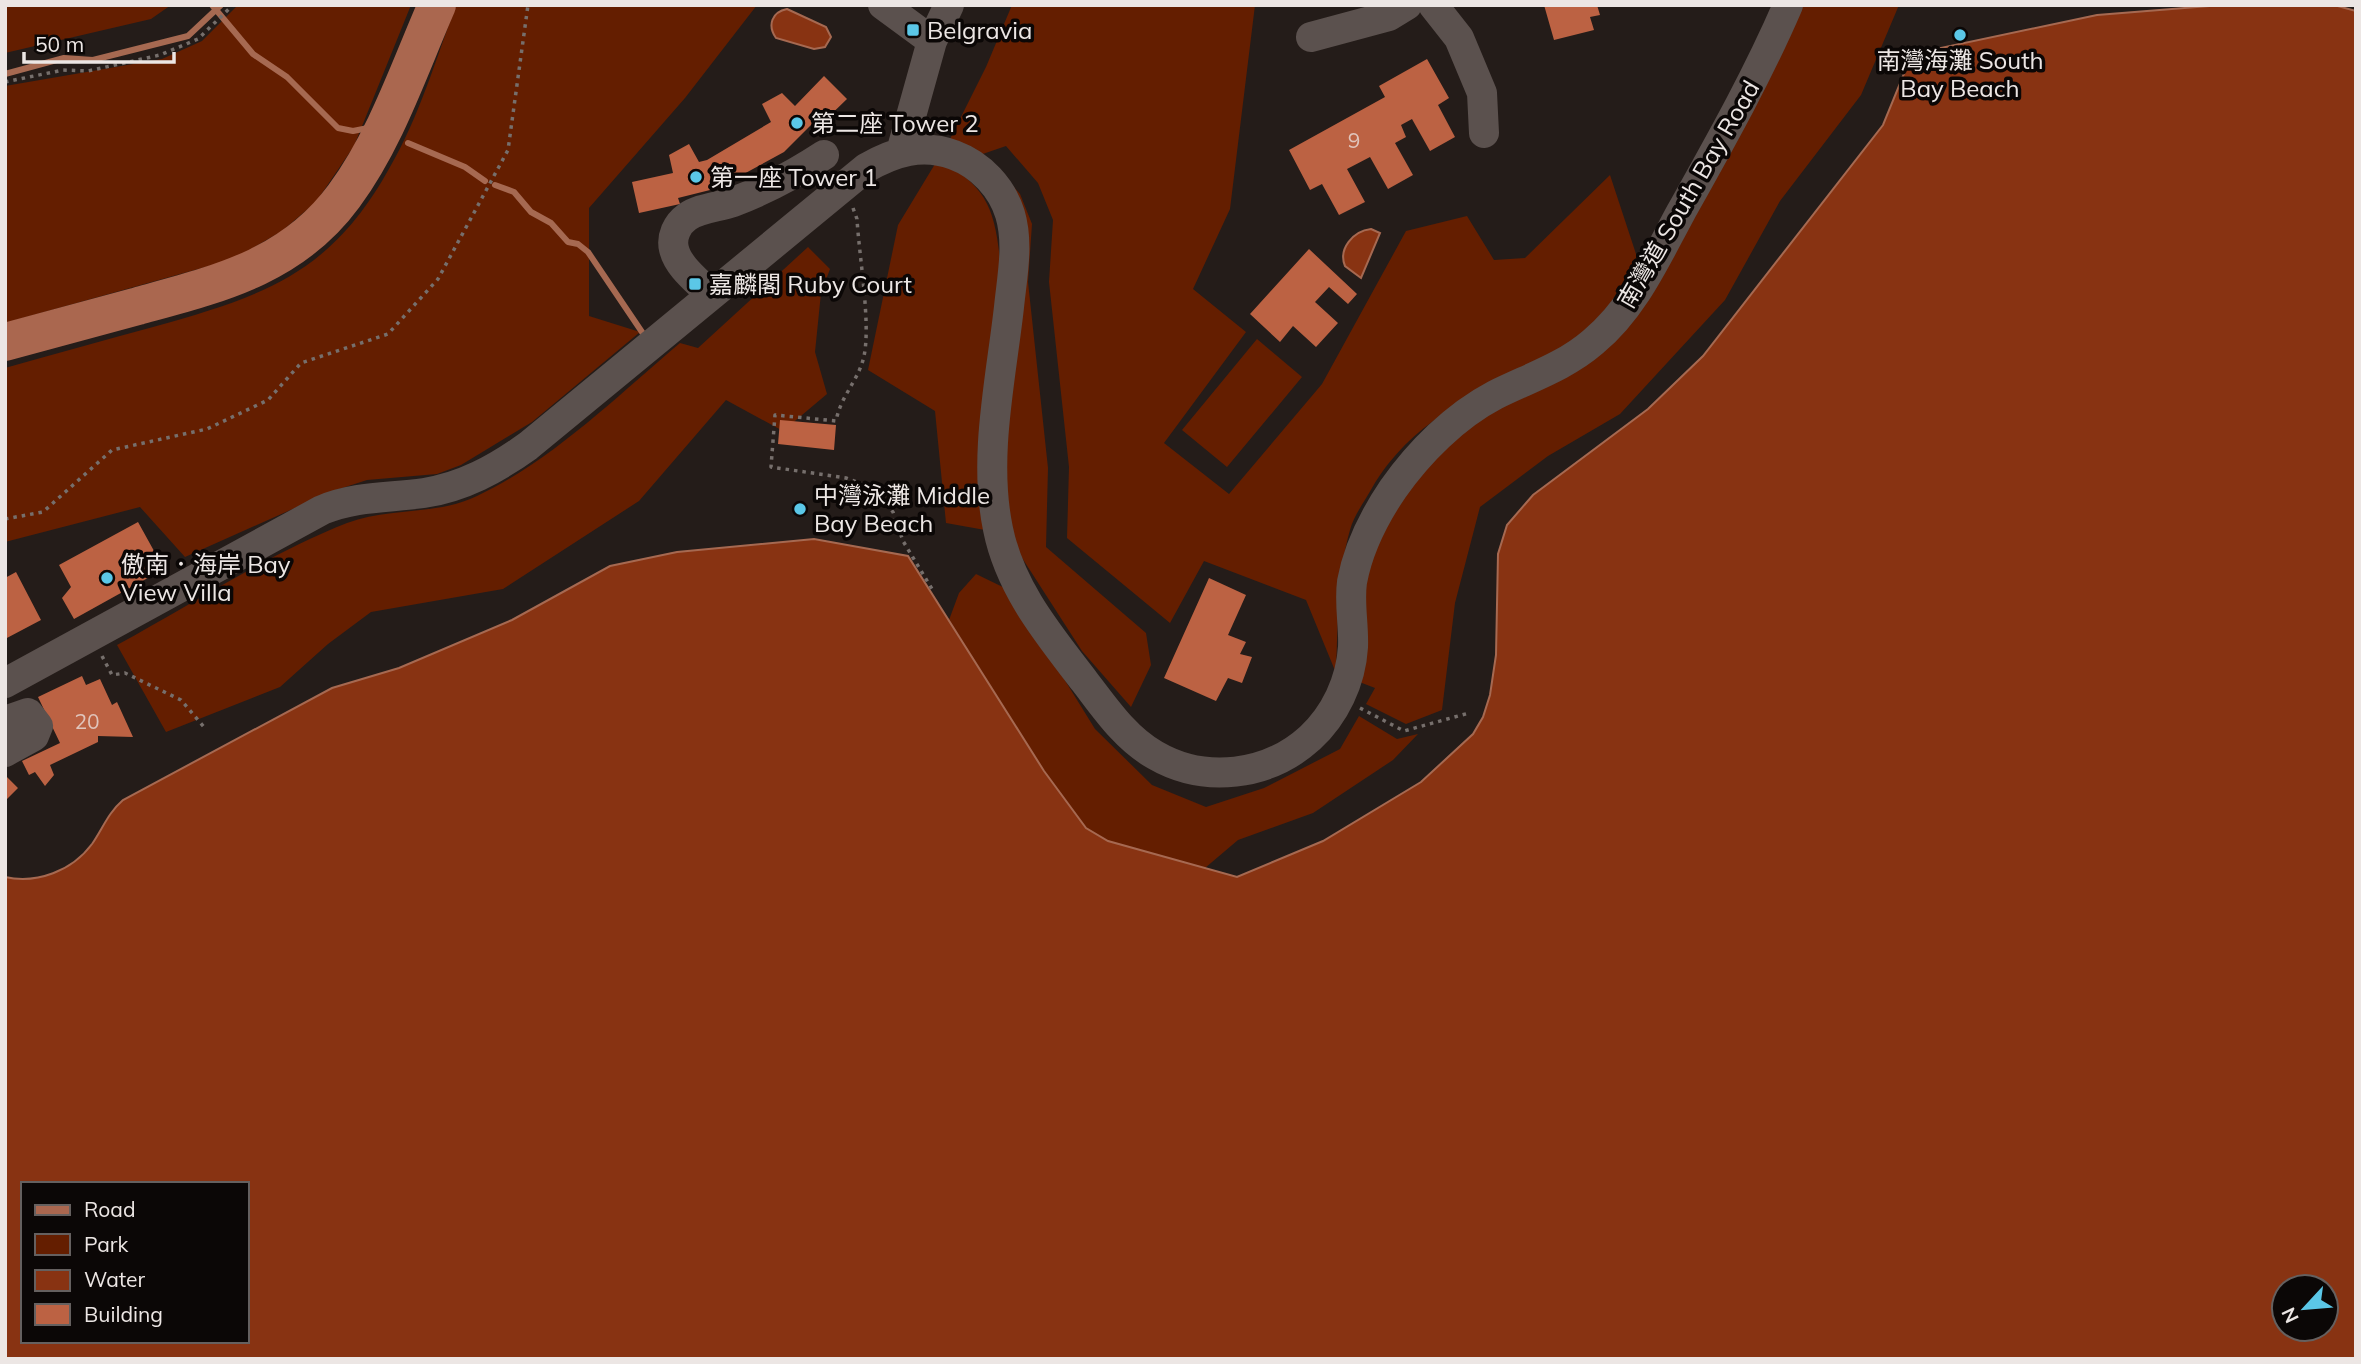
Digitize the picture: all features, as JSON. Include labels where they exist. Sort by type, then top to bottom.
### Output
[{"type":"main road","points":[[5,342],[229,281],[266,264],[293,246],[336,206],[370,155],[437,5]]},
{"type":"street","points":[[883,5],[932,41]]},
{"type":"street","points":[[901,152],[932,41],[948,5]]},
{"type":"street","points":[[1311,37],[1389,16],[1407,5]]},
{"type":"street","points":[[1433,5],[1459,38],[1482,93],[1484,133]]},
{"type":"street","name":"南灣道 South Bay Road","points":[[5,683],[322,510],[362,498],[445,488],[490,471],[527,446],[866,168],[901,152],[936,150],[963,159],[991,181],[1010,213],[1013,261],[993,463],[998,528],[1007,562],[1028,604],[1106,709],[1134,741],[1162,760],[1194,770],[1230,772],[1270,765],[1294,751],[1318,730],[1340,698],[1353,646],[1353,576],[1366,538],[1391,492],[1425,450],[1471,410],[1568,360],[1596,340],[1620,314],[1643,282],[1733,120],[1788,5]]},
{"type":"street","points":[[711,295],[678,260],[673,248],[674,234],[680,222],[690,214],[729,204],[778,183],[824,155]]},
{"type":"street","points":[[5,721],[28,713],[38,726],[34,736],[5,751]]},
{"type":"path","points":[[5,82],[63,70],[88,71],[160,55],[198,39],[233,5]]},
{"type":"path","points":[[5,519],[43,512],[112,450],[208,429],[268,400],[301,363],[388,334],[438,279],[508,150],[528,5]]},
{"type":"path","points":[[839,190],[852,206],[857,219],[864,355],[858,373],[842,399],[836,421],[775,415],[771,467],[846,478],[873,488],[892,512],[903,541],[932,589]]},
{"type":"path","points":[[92,635],[111,675],[125,673],[181,700],[204,727]]},
{"type":"path","points":[[1340,698],[1404,731],[1469,713]]},
{"type":"green space","points":[[5,5],[171,5],[151,19],[5,53]]},
{"type":"green space","points":[[238,5],[411,5],[354,146],[316,202],[282,231],[234,259],[5,323],[5,86],[162,59],[202,41]]},
{"type":"green space","points":[[456,5],[757,5],[685,98],[589,208],[589,316],[640,332],[532,422],[461,465],[437,474],[367,480],[333,491],[185,557],[140,507],[5,542],[5,368],[229,304],[291,276],[318,256],[344,233],[390,167],[418,108]]},
{"type":"green space","points":[[1012,5],[1255,5],[1230,209],[1193,289],[1246,332],[1164,443],[1229,494],[1322,384],[1406,231],[1467,216],[1494,260],[1525,258],[1610,175],[1638,260],[1605,310],[1579,335],[1551,354],[1441,416],[1416,435],[1393,458],[1372,488],[1350,530],[1340,583],[1336,673],[1306,600],[1204,561],[1170,623],[1067,538],[1069,467],[1049,282],[1053,220],[1038,183],[1006,146],[971,158],[949,141],[986,67]]},
{"type":"green space","points":[[1790,5],[1899,5],[1861,95],[1780,201],[1725,300],[1620,414],[1548,456],[1480,507],[1455,603],[1442,710],[1406,724],[1366,704],[1375,688],[1349,678],[1355,580],[1396,474],[1588,346]]},
{"type":"green space","points":[[938,159],[977,188],[990,211],[998,240],[1000,259],[985,530],[946,523],[935,411],[868,370],[898,225]]},
{"type":"green space","points":[[1003,175],[1020,194],[1032,224],[1028,282],[1048,468],[1046,547],[1146,633],[1151,665],[1131,707],[1082,651],[1006,533]]},
{"type":"green space","points":[[808,247],[830,269],[821,293],[815,352],[827,394],[783,431],[726,400],[639,501],[503,589],[371,612],[328,644],[280,687],[166,732],[117,645],[259,565],[347,523],[461,502],[505,481],[558,446],[680,343],[698,348]]},
{"type":"green space","points":[[1257,339],[1302,377],[1227,467],[1182,430]]},
{"type":"green space","points":[[976,574],[1009,590],[1095,729],[1152,785],[1206,807],[1264,788],[1340,749],[1359,716],[1397,739],[1418,734],[1393,760],[1313,813],[1238,840],[1205,868],[1107,841],[1086,828],[1044,771],[949,620],[959,593]]},
{"type":"water","points":[[2222,5],[2334,5],[2356,11],[2356,1359],[5,1359],[5,877],[29,879],[64,868],[92,844],[123,800],[332,688],[399,668],[512,620],[610,566],[677,552],[814,539],[908,556],[1044,771],[1086,828],[1108,841],[1237,877],[1323,841],[1421,782],[1473,734],[1483,717],[1490,695],[1496,655],[1498,554],[1507,525],[1533,495],[1648,409],[1703,356],[1883,125],[1912,54],[2097,15]]},
{"type":"water","points":[[787,9],[826,27],[831,37],[825,47],[814,49],[776,38],[772,20]]},
{"type":"water","points":[[1371,229],[1380,233],[1361,278],[1345,266],[1345,247],[1358,233]]},
{"type":"building","points":[[1544,5],[1597,5],[1600,15],[1590,17],[1594,30],[1554,40]]},
{"type":"building","points":[[1427,59],[1449,98],[1438,105],[1455,137],[1430,151],[1412,119],[1401,125],[1406,137],[1395,143],[1413,175],[1388,189],[1370,157],[1347,169],[1365,202],[1339,215],[1322,184],[1310,190],[1289,150],[1385,97],[1379,86]]},
{"type":"building","points":[[824,76],[847,99],[817,128],[813,123],[784,152],[718,188],[678,198],[680,204],[639,213],[632,182],[673,173],[669,155],[689,144],[699,162],[707,160],[771,122],[762,104],[782,93],[795,106]]},
{"type":"building","points":[[1309,249],[1357,294],[1348,304],[1329,287],[1315,302],[1338,323],[1316,347],[1293,326],[1280,342],[1250,314]]},
{"type":"building","points":[[780,420],[836,425],[834,450],[778,444]]},
{"type":"building","name":"傲南．海岸 Bay View Villa","points":[[138,522],[164,569],[74,619],[62,598],[71,587],[59,565]]},
{"type":"building","points":[[16,572],[41,620],[5,639],[5,578]]},
{"type":"building","points":[[1209,578],[1246,595],[1228,635],[1246,642],[1240,654],[1252,657],[1242,683],[1228,678],[1216,701],[1164,678]]},
{"type":"building","points":[[82,676],[86,685],[100,679],[112,705],[117,702],[133,737],[98,736],[98,742],[50,765],[54,775],[45,786],[35,772],[29,775],[22,761],[60,743],[38,697]]},
{"type":"building","points":[[5,775],[18,788],[5,801]]},
{"type":"waterway","points":[[212,5],[253,54],[287,77],[338,128],[353,131],[368,128]]},
{"type":"waterway","points":[[5,74],[64,58],[93,60],[188,36],[221,5]]},
{"type":"waterway","points":[[408,143],[465,167],[485,181]]},
{"type":"waterway","points":[[495,185],[514,192],[531,212],[551,223],[568,242],[578,244],[588,252],[644,335]]},
{"type":"place","name":"Belgravia","points":[[913,30]]},
{"type":"place","name":"南灣海灘 South Bay Beach","points":[[1960,35]]},
{"type":"place","name":"第二座 Tower 2","points":[[797,123]]},
{"type":"place","name":"第一座 Tower 1","points":[[696,177]]},
{"type":"place","name":"嘉麟閣 Ruby Court","points":[[695,284]]},
{"type":"place","name":"中灣泳灘 Middle Bay Beach","points":[[800,509]]},
{"type":"place","name":"傲南．海岸 Bay View Villa","points":[[107,578]]}]
